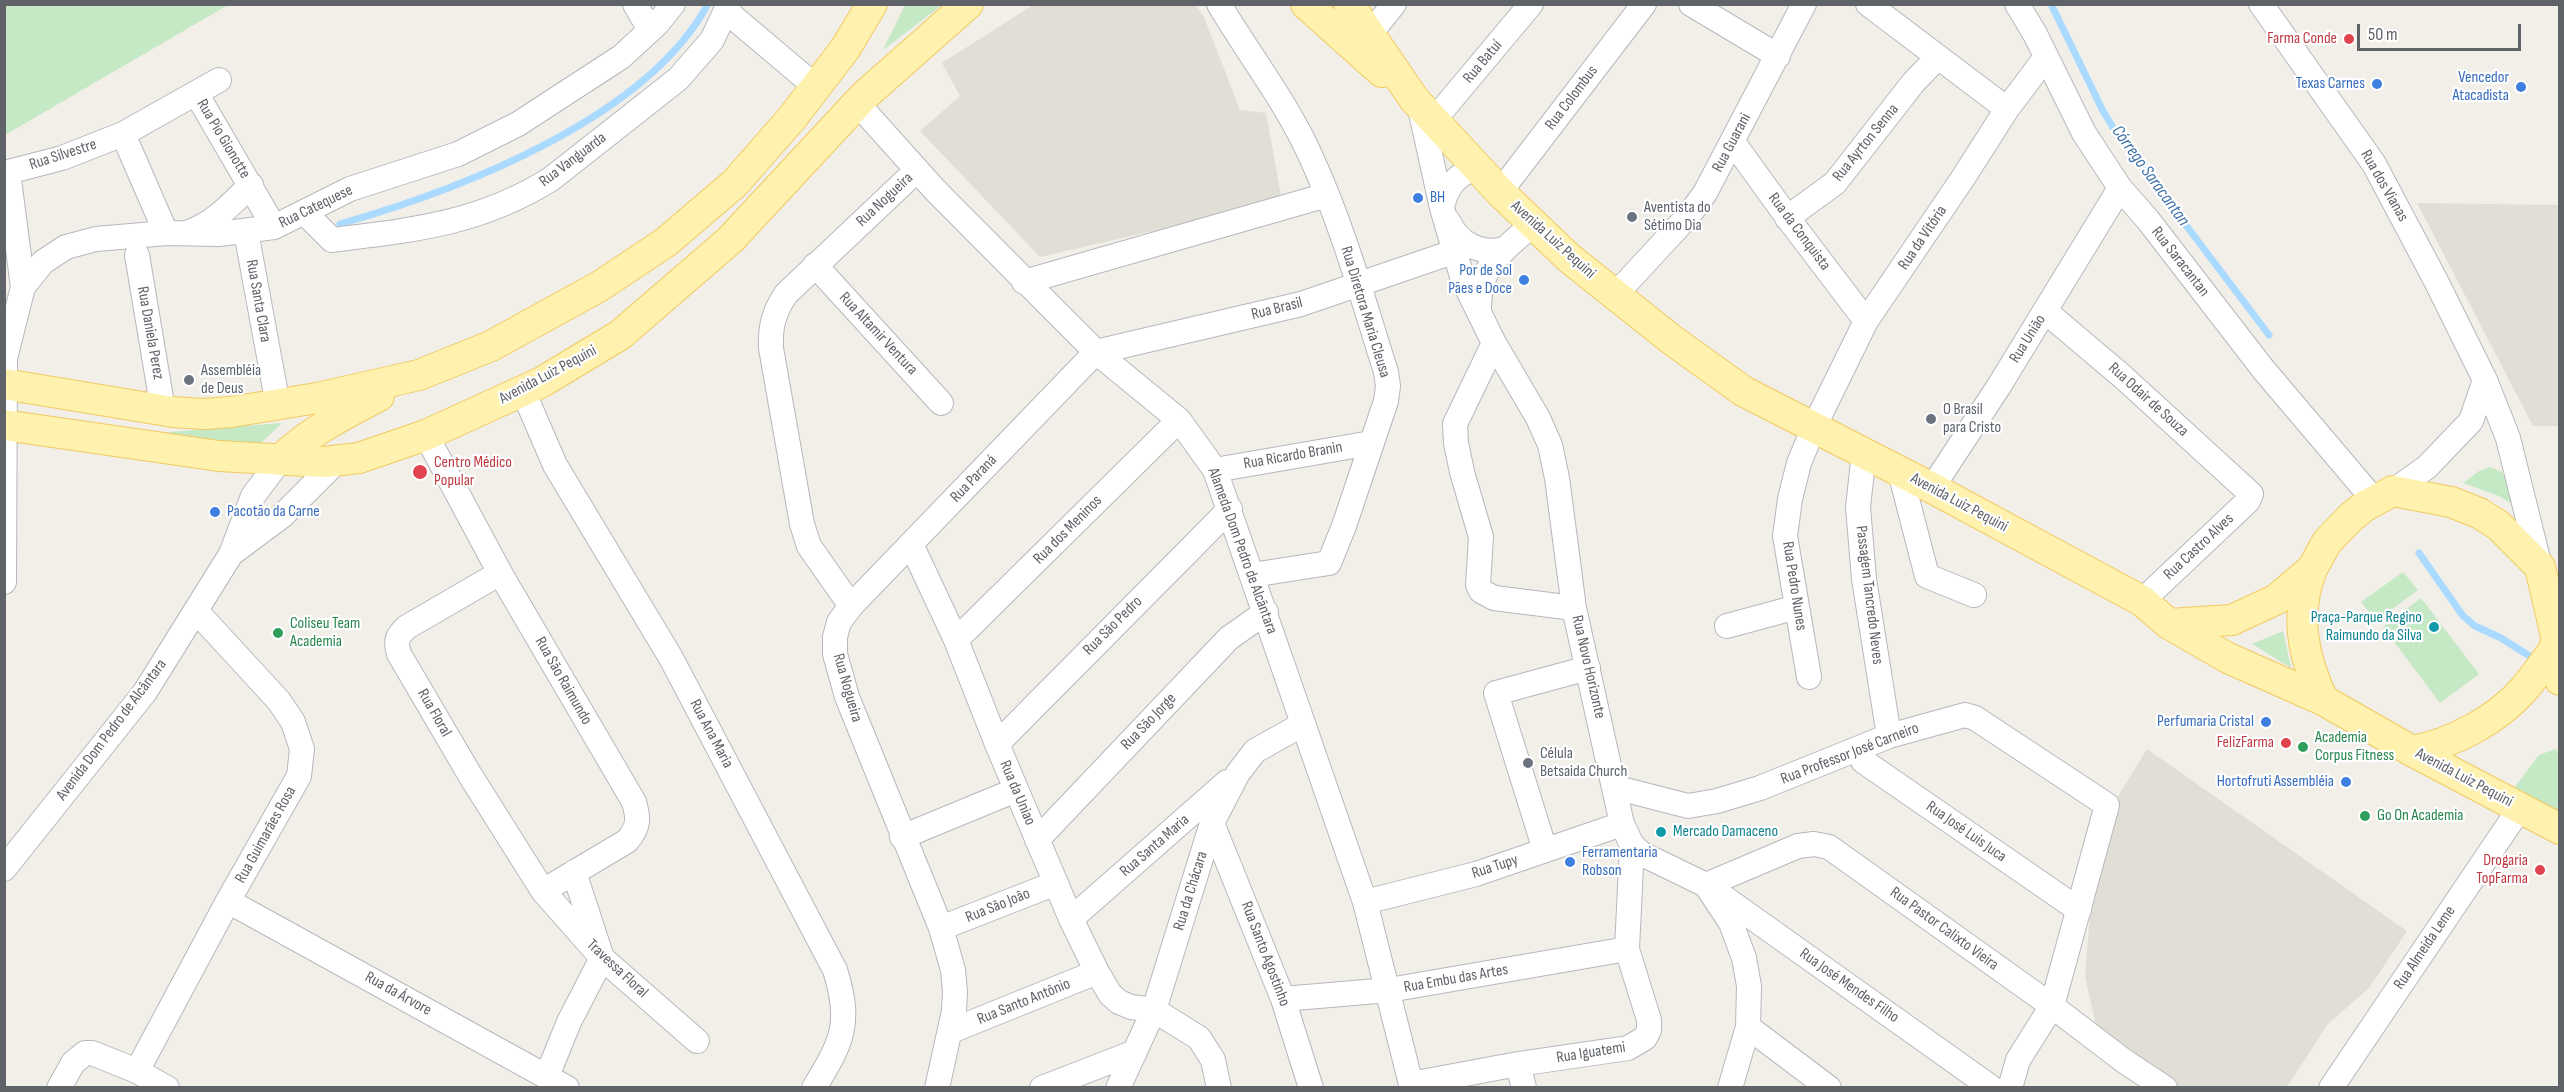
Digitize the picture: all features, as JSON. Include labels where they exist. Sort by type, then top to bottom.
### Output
[{"type":"main road","points":[[280,460],[295,445],[327,423],[419,375],[501,340],[600,286],[666,242],[735,183],[792,118],[845,49],[872,4]]},
{"type":"main road","name":"Avenida Luiz Pequini","points":[[5,425],[219,456],[336,462],[359,458],[426,435],[523,391],[572,365],[620,335],[680,286],[730,240],[857,103],[918,46],[968,4]]},
{"type":"main road","name":"Avenida Luiz Pequini","points":[[1306,4],[1422,108],[1532,225],[1569,258],[1728,381],[2142,601],[2169,624],[2228,658],[2322,700],[2559,829]]},
{"type":"main road","name":"Avenida Luiz Pequini","points":[[1349,4],[1422,108]]},
{"type":"main road","points":[[5,384],[163,410],[204,414],[278,405],[419,375]]},
{"type":"main road","points":[[2322,700],[2305,654],[2301,626],[2303,597],[2312,569],[2327,542],[2352,516],[2384,495],[2451,502],[2479,513],[2498,525],[2540,567]]},
{"type":"main road","name":"Rua dos Vianas","points":[[2540,567],[2557,640],[2559,680]]},
{"type":"main road","points":[[2169,624],[2232,620],[2277,599],[2312,569]]},
{"type":"main road","points":[[2412,751],[2434,747],[2451,740],[2497,713],[2523,690],[2557,640]]},
{"type":"street","points":[[635,4],[650,30]]},
{"type":"street","name":"Rua Catequese","points":[[4,582],[5,358],[23,287],[43,262],[66,247],[96,239],[246,232],[274,227],[350,189],[458,154],[492,138],[588,80],[621,57],[673,4]]},
{"type":"street","name":"Rua Diretora Maria Cleusa","points":[[1219,4],[1290,117],[1311,155],[1358,284],[1386,372],[1388,387],[1386,401],[1344,526],[1329,563],[1252,575]]},
{"type":"street","points":[[1369,35],[1394,4]]},
{"type":"street","name":"Rua Batuí","points":[[1422,108],[1532,4]]},
{"type":"street","name":"Rua Colombus","points":[[1500,192],[1644,4]]},
{"type":"street","points":[[1692,4],[1778,56]]},
{"type":"street","name":"Rua Guarani","points":[[1616,294],[1689,215],[1705,193],[1804,4]]},
{"type":"street","points":[[1868,4],[1936,58],[2007,109]]},
{"type":"street","name":"Rua Saracantan","points":[[2017,4],[2035,34],[2084,133],[2120,189],[2148,220],[2263,369],[2384,495]]},
{"type":"street","name":"Rua dos Vianas","points":[[2261,4],[2374,164],[2436,281],[2485,380],[2513,454],[2540,567]]},
{"type":"street","points":[[728,8],[816,87]]},
{"type":"street","name":"Rua Vanguarda","points":[[305,213],[332,240],[452,223],[506,204],[551,179],[678,79],[702,54],[722,23],[728,8]]},
{"type":"street","name":"Rua da Vitória","points":[[1814,427],[1866,321],[1952,196],[2007,109],[2046,57]]},
{"type":"street","name":"Rua Ayrton Senna","points":[[1787,218],[1835,183],[1913,83],[1936,58]]},
{"type":"street","name":"Rua Silvestre","points":[[23,287],[8,172],[62,158],[123,134],[219,80]]},
{"type":"street","name":"Rua Pio Gionotte","points":[[196,93],[274,227]]},
{"type":"street","name":"Alameda Dom Pedro de Alcântara","points":[[857,103],[917,170],[1024,282],[1096,352],[1179,420],[1215,470],[1365,902],[1389,990],[1411,1086]]},
{"type":"street","name":"Rua Novo Horizonte","points":[[1422,108],[1442,208],[1463,280],[1494,343],[1538,418],[1550,445],[1557,478],[1574,608],[1614,787],[1627,834]]},
{"type":"street","points":[[123,134],[176,234],[201,228],[219,216],[251,185]]},
{"type":"street","name":"Rua da Conquista","points":[[1733,142],[1787,218],[1866,321]]},
{"type":"street","points":[[1477,168],[1463,173],[1450,184],[1442,208],[1450,226],[1466,244],[1481,251],[1505,249]]},
{"type":"street","name":"Rua Nogueira","points":[[917,170],[814,265],[786,294],[776,309],[770,329],[771,348],[802,524],[809,546],[851,606],[839,622],[835,637],[836,654],[847,697],[902,837],[941,928],[953,970],[956,992],[951,1031],[937,1088]]},
{"type":"street","name":"Rua União","points":[[1932,488],[2120,189]]},
{"type":"street","points":[[1024,282],[1327,195]]},
{"type":"street","points":[[1479,311],[1482,278],[1505,249],[1532,225]]},
{"type":"street","name":"Rua Santa Clara","points":[[246,232],[278,405]]},
{"type":"street","name":"Rua Brasil","points":[[1096,352],[1301,304],[1453,252]]},
{"type":"street","name":"Rua Daniela Perez","points":[[137,255],[163,410]]},
{"type":"street","name":"Rua Altamir Ventura","points":[[814,265],[941,403]]},
{"type":"street","name":"Rua Odair de Souza","points":[[2045,311],[2249,490]]},
{"type":"street","points":[[1494,343],[1455,424],[1462,472],[1481,537],[1478,585],[1481,591],[1494,598],[1574,608]]},
{"type":"street","name":"Rua Paraná","points":[[851,606],[1096,352]]},
{"type":"street","points":[[2384,495],[2427,466],[2471,421],[2485,380]]},
{"type":"street","name":"Rua Ana Maria","points":[[523,391],[555,465],[671,658],[835,970],[843,997],[844,1028],[832,1057],[814,1088]]},
{"type":"street","name":"Rua dos Meninos","points":[[956,640],[1179,420]]},
{"type":"street","name":"Rua Pedro Nunes","points":[[1809,677],[1785,536],[1790,499],[1799,463],[1814,427]]},
{"type":"street","name":"Rua São Raimundo","points":[[426,435],[500,573],[634,802],[639,819],[635,831],[627,841],[543,891]]},
{"type":"street","name":"Rua Ricardo Branin","points":[[1215,470],[1371,443]]},
{"type":"street","name":"Passagem Tancredo Neves","points":[[1864,453],[1858,507],[1864,579],[1889,736]]},
{"type":"street","name":"Avenida Dom Pedro de Alcântara","points":[[4,869],[145,692],[197,612],[231,554],[253,496],[280,460]]},
{"type":"street","name":"Avenida Dom Pedro de Alcântara","points":[[231,554],[282,516],[336,462]]},
{"type":"street","points":[[1900,472],[1927,576],[1974,595]]},
{"type":"street","name":"Rua Castro Alves","points":[[2142,601],[2248,501],[2251,494],[2249,490]]},
{"type":"street","name":"Rua São Pedro","points":[[996,744],[1230,509]]},
{"type":"street","name":"Rua da Uniao","points":[[911,544],[956,640],[996,744],[1071,919],[1097,972],[1110,994],[1119,1002],[1131,1007],[1154,1010]]},
{"type":"street","name":"Rua Floral","points":[[500,573],[407,627],[398,635],[396,644],[399,654],[464,765],[543,891]]},
{"type":"street","points":[[1727,626],[1797,607]]},
{"type":"street","name":"Rua Guimarães Rosa","points":[[137,1071],[228,901],[299,776],[302,749],[293,722],[279,700],[197,612]]},
{"type":"street","name":"Rua São Jorge","points":[[1037,840],[1229,638],[1266,612]]},
{"type":"street","points":[[1545,850],[1496,693],[1588,668]]},
{"type":"street","name":"Rua Professor José Carneiro","points":[[1614,787],[1688,806],[1717,801],[1760,788],[1889,736],[1965,715],[1975,718],[2108,805],[2052,1006],[2018,1060],[2010,1088]]},
{"type":"street","name":"Rua da Chácara","points":[[1118,1088],[1154,1010],[1212,824],[1238,773],[1255,751],[1303,723]]},
{"type":"street","name":"Rua José Luis Juca","points":[[1860,749],[1863,761],[2079,910]]},
{"type":"street","name":"Rua Santa Maria","points":[[1071,919],[1238,773]]},
{"type":"street","points":[[902,837],[1016,789]]},
{"type":"street","name":"Rua Almeida Leme","points":[[2331,1088],[2520,808]]},
{"type":"street","name":"Rua Santo Agostinho","points":[[1212,824],[1283,999],[1311,1088]]},
{"type":"street","points":[[1627,834],[1656,863],[1706,885],[1731,923],[1744,958],[1749,987],[1748,1026],[1730,1088]]},
{"type":"street","name":"Rua Tupy","points":[[1365,902],[1476,874],[1545,850],[1627,834]]},
{"type":"street","name":"Rua Iguatemi","points":[[1411,1086],[1518,1064],[1628,1048],[1645,1038],[1649,1030],[1649,1020],[1627,949],[1627,834]]},
{"type":"street","name":"Rua Pastor Calixto Vieira","points":[[1706,885],[1798,846],[1814,844],[1829,847],[2052,1006],[2124,1061],[2165,1088]]},
{"type":"street","points":[[557,1082],[569,1022],[602,958],[574,872]]},
{"type":"street","name":"Rua São João","points":[[941,928],[1056,883]]},
{"type":"street","name":"Rua José Mendes Filho","points":[[1706,885],[1992,1088]]},
{"type":"street","name":"Travessa Floral","points":[[543,891],[602,958],[697,1041]]},
{"type":"street","name":"Rua da Árvore","points":[[228,901],[557,1082]]},
{"type":"street","name":"Rua Embu das Artes","points":[[1283,999],[1389,990],[1627,949]]},
{"type":"street","name":"Rua Santo Antônio","points":[[951,1031],[1097,972]]},
{"type":"street","points":[[1154,1010],[1199,1038],[1213,1060],[1218,1088]]},
{"type":"street","points":[[1748,1026],[1829,1088]]},
{"type":"street","points":[[1042,1088],[1135,1052]]},
{"type":"street","points":[[59,1088],[73,1063],[85,1053],[92,1053],[137,1071],[167,1088]]},
{"type":"street","points":[[1518,1064],[1524,1088]]},
{"type":"shaded area","points":[[1033,5],[1195,5],[1204,17],[1240,110],[1266,113],[1282,201],[1040,257],[920,131],[960,96],[942,63]]},
{"type":"shaded area","points":[[2417,203],[2559,205],[2559,426],[2533,426]]},
{"type":"shaded area","points":[[2147,749],[2407,931],[2370,987],[2328,1024],[2287,1087],[2181,1088],[2168,1083],[2096,1026],[2085,976],[2090,913],[2111,828],[2114,803]]},
{"type":"green space","points":[[5,4],[228,4],[228,5],[5,135]]},
{"type":"green space","points":[[905,5],[942,5],[883,50]]},
{"type":"green space","points":[[282,423],[259,445],[169,441],[170,432]]},
{"type":"green space","points":[[2490,467],[2502,472],[2517,507],[2499,496],[2463,483],[2479,471]]},
{"type":"green space","points":[[2403,572],[2418,590],[2376,621],[2361,602]]},
{"type":"green space","points":[[2421,598],[2479,674],[2440,703],[2383,627]]},
{"type":"green space","points":[[2283,631],[2291,668],[2252,644]]},
{"type":"green space","points":[[2556,749],[2559,758],[2559,812],[2515,787],[2539,755]]},
{"type":"waterway","points":[[340,224],[387,210],[492,170],[596,115],[641,82],[679,45],[708,4]]},
{"type":"waterway","name":"Córrego Saracantan","points":[[2051,4],[2103,111],[2117,134],[2269,335]]},
{"type":"waterway","name":"Córrego Saracantan","points":[[2419,553],[2463,616],[2475,626],[2501,638],[2531,657]]},
{"type":"place","name":"Farma Conde","points":[[2349,39]]},
{"type":"place","name":"Texas Carnes","points":[[2377,84]]},
{"type":"place","name":"Vencedor Atacadista","points":[[2521,87]]},
{"type":"place","name":"BH","points":[[1418,198]]},
{"type":"place","name":"Aventista do Sétimo Dia","points":[[1632,217]]},
{"type":"place","name":"Por de Sol Pães e Doce","points":[[1524,280]]},
{"type":"place","name":"Assembléia de Deus","points":[[189,380]]},
{"type":"place","name":"O Brasil para Cristo","points":[[1931,419]]},
{"type":"place","name":"Centro Médico Popular","points":[[420,472]]},
{"type":"place","name":"Pacotão da Carne","points":[[215,512]]},
{"type":"place","name":"Praça-Parque Regino Raimundo da Silva","points":[[2434,627]]},
{"type":"place","name":"Coliseu Team Academia","points":[[278,633]]},
{"type":"place","name":"Perfumaria Cristal","points":[[2266,722]]},
{"type":"place","name":"FelizFarma","points":[[2286,743]]},
{"type":"place","name":"Academia Corpus Fitness","points":[[2303,747]]},
{"type":"place","name":"Célula Betsaida Church","points":[[1528,763]]},
{"type":"place","name":"Hortofruti Assembléia","points":[[2346,782]]},
{"type":"place","name":"Go On Academia","points":[[2365,816]]},
{"type":"place","name":"Mercado Damaceno","points":[[1661,832]]},
{"type":"place","name":"Ferramentaria Robson","points":[[1570,862]]},
{"type":"place","name":"Drogaria TopFarma","points":[[2540,870]]}]
